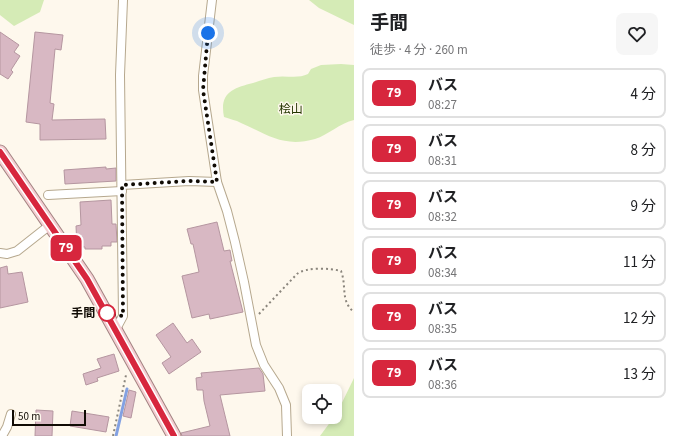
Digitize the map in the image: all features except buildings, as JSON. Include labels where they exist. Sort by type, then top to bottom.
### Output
[{"type":"highway","points":[[0,152],[87,279],[174,436]]},
{"type":"street","points":[[116,329],[123,316],[120,75],[124,0]]},
{"type":"street","points":[[212,0],[203,90],[217,182],[227,211],[235,242],[256,345],[264,365],[279,388],[286,405],[287,436]]},
{"type":"street","points":[[48,195],[188,181],[217,182]]},
{"type":"street","points":[[0,253],[7,254],[17,251],[50,225]]},
{"type":"street","points":[[2,436],[7,427],[11,414]]},
{"type":"path","points":[[250,317],[260,314],[300,271],[306,269],[335,269],[341,271],[344,280],[344,296],[350,308],[354,312]]},
{"type":"path","points":[[114,436],[127,373]]},
{"type":"green space","points":[[0,0],[44,0],[40,12],[14,26],[0,15]]},
{"type":"green space","points":[[309,0],[354,0],[354,25],[319,8]]},
{"type":"green space","name":"桧山","points":[[321,65],[354,65],[354,120],[320,137],[304,141],[285,141],[268,136],[239,122],[224,117],[224,102],[226,97],[234,89],[271,77],[296,77],[308,74],[311,69]]},
{"type":"green space","points":[[354,378],[354,436],[320,436],[329,424],[342,424],[342,403]]},
{"type":"waterway","points":[[116,436],[127,389]]},
{"type":"bus line","name":"79","points":[[0,152],[87,279],[174,436]]},
{"type":"place","name":"手間","points":[[107,313]]},
{"type":"route","points":[[107,313],[123,316],[122,185],[188,181],[217,182],[203,90],[203,76],[208,33]]}]
